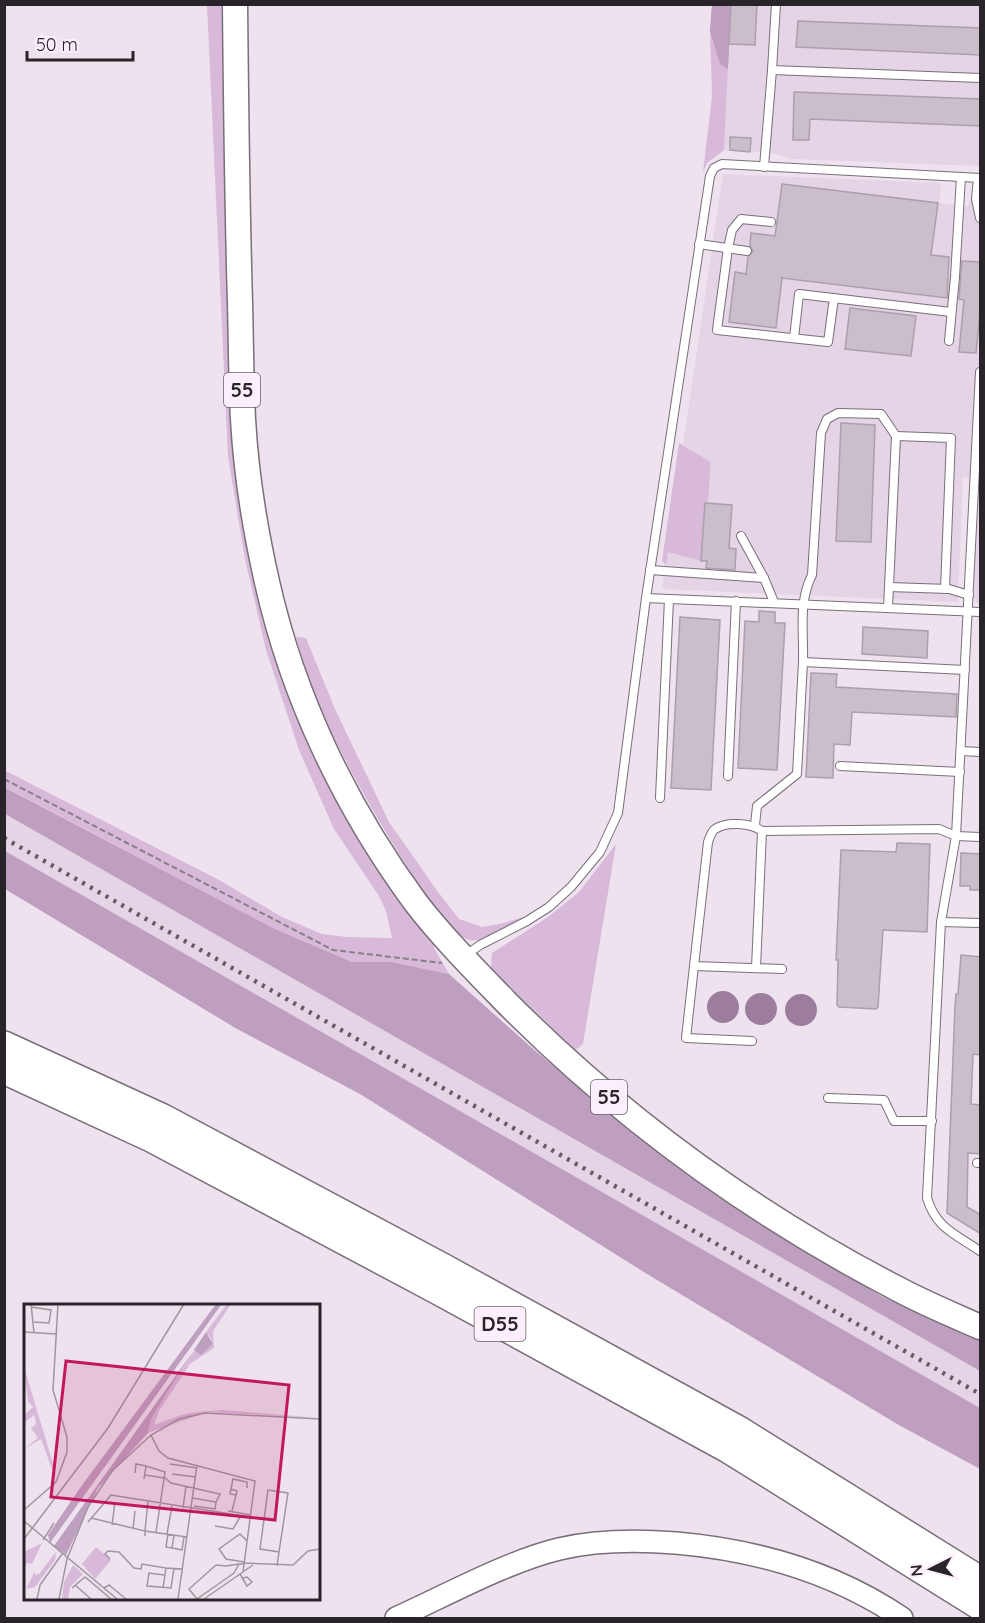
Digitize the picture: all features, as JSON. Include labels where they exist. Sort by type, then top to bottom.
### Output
[{"type":"highway","name":"D55","points":[[4,1045],[163,1119],[446,1269],[739,1430],[981,1580]]},
{"type":"highway","name":"D55","points":[[4,1070],[153,1138],[728,1449],[981,1606]]},
{"type":"main road","name":"55","points":[[235,4],[243,420],[256,526],[267,584],[283,644],[304,706],[331,762],[378,848],[418,906],[462,957],[550,1046],[657,1136],[753,1204],[826,1250],[901,1291],[981,1327]]},
{"type":"street","points":[[396,1618],[503,1569],[556,1550],[603,1542],[636,1541],[741,1551],[779,1561],[848,1587],[902,1618]]},
{"type":"lane","points":[[764,167],[776,4]]},
{"type":"lane","points":[[772,70],[981,78]]},
{"type":"lane","points":[[462,957],[549,907],[571,887],[600,852],[618,813],[650,570],[699,244],[710,176],[714,168],[723,164],[979,178],[976,199],[981,218]]},
{"type":"lane","points":[[949,341],[961,177]]},
{"type":"lane","points":[[771,222],[741,219],[732,230],[717,330],[828,342],[834,298]]},
{"type":"lane","points":[[699,244],[747,251]]},
{"type":"lane","points":[[794,338],[799,294],[951,312]]},
{"type":"lane","points":[[981,372],[956,836],[941,922],[933,1121],[927,1198],[940,1224],[981,1251]]},
{"type":"lane","points":[[755,825],[758,806],[797,774],[803,662],[803,603],[812,575],[821,433],[827,419],[838,413],[881,414],[896,436],[888,608]]},
{"type":"lane","points":[[896,436],[951,438],[945,589]]},
{"type":"lane","points":[[741,536],[774,602]]},
{"type":"lane","points":[[650,570],[764,578]]},
{"type":"lane","points":[[889,587],[945,589],[969,595]]},
{"type":"lane","points":[[646,598],[981,612]]},
{"type":"lane","points":[[660,798],[669,599]]},
{"type":"lane","points":[[728,776],[736,601]]},
{"type":"lane","points":[[803,662],[965,670]]},
{"type":"lane","points":[[961,751],[981,752]]},
{"type":"lane","points":[[840,766],[960,772]]},
{"type":"lane","points":[[752,1041],[686,1038],[708,842],[711,834],[723,825],[755,825],[762,831],[939,829],[956,836],[981,837]]},
{"type":"lane","points":[[756,968],[762,831]]},
{"type":"lane","points":[[941,922],[981,923]]},
{"type":"lane","points":[[694,966],[782,969]]},
{"type":"lane","points":[[828,1098],[884,1100],[894,1121],[933,1121]]},
{"type":"path","points":[[4,779],[333,950],[453,964],[462,957]]},
{"type":"shaded area","points":[[207,5],[223,5],[228,253],[273,646],[434,940],[434,948],[449,974],[392,962],[352,962],[273,928],[5,787],[4,770],[221,881],[282,917],[322,934],[392,938],[386,911],[379,896],[334,829],[299,750],[266,650],[245,559],[228,456]]},
{"type":"shaded area","points":[[712,5],[731,5],[724,150],[707,163],[703,172],[712,96],[710,31]]},
{"type":"shaded area","points":[[712,5],[731,5],[728,69],[720,64],[710,31]]},
{"type":"shaded area","points":[[731,5],[980,5],[980,166],[792,159],[772,153],[724,150]]},
{"type":"shaded area","points":[[723,174],[941,183],[939,203],[968,207],[970,198],[976,199],[980,195],[980,605],[973,596],[978,478],[970,477],[963,477],[958,602],[662,589],[667,552],[705,502],[708,502],[711,462],[683,445]]},
{"type":"shaded area","points":[[679,443],[711,462],[708,502],[705,502],[701,561],[668,552],[666,565],[662,561]]},
{"type":"shaded area","points":[[296,637],[306,638],[335,709],[389,822],[459,919],[482,927],[523,917],[497,933],[476,941],[457,933],[442,916],[391,841],[345,759],[314,693]]},
{"type":"shaded area","points":[[4,787],[273,928],[352,962],[392,962],[449,974],[532,1048],[647,1143],[739,1208],[782,1237],[883,1297],[980,1340],[980,1371],[5,814]]},
{"type":"shaded area","points":[[4,814],[980,1371],[980,1408],[5,851]]},
{"type":"shaded area","points":[[616,844],[583,1044],[575,1050],[491,968],[492,953],[548,917],[579,892]]},
{"type":"shaded area","points":[[5,851],[980,1408],[980,1469],[897,1424],[647,1274],[360,1094],[237,1029],[5,889]]},
{"type":"shaded area","points":[[723,991],[735,995],[739,1007],[735,1019],[723,1023],[711,1019],[707,1007],[711,995]]},
{"type":"shaded area","points":[[761,993],[773,997],[777,1009],[773,1021],[761,1025],[749,1021],[745,1009],[749,997]]},
{"type":"shaded area","points":[[801,994],[813,998],[817,1010],[813,1022],[801,1026],[789,1022],[785,1010],[789,998]]},
{"type":"building","points":[[731,4],[757,4],[755,45],[729,44]]},
{"type":"building","points":[[798,21],[981,28],[981,55],[796,47]]},
{"type":"building","points":[[794,92],[981,99],[981,126],[810,119],[809,140],[793,140]]},
{"type":"building","points":[[730,137],[751,138],[750,152],[730,150]]},
{"type":"building","points":[[782,184],[938,203],[931,255],[949,257],[947,298],[782,278],[776,328],[729,322],[735,272],[746,274],[748,257],[753,251],[750,246],[751,233],[775,236]]},
{"type":"building","points":[[962,261],[981,262],[981,302],[976,353],[959,352],[964,300],[959,299]]},
{"type":"building","points":[[850,308],[916,316],[911,356],[845,349]]},
{"type":"building","points":[[841,423],[875,425],[871,542],[836,541]]},
{"type":"building","points":[[705,503],[732,505],[729,548],[736,549],[735,570],[706,568],[707,561],[701,561]]},
{"type":"building","points":[[759,611],[775,612],[775,623],[785,623],[777,770],[738,768],[745,621],[759,622]]},
{"type":"building","points":[[680,617],[720,620],[711,790],[671,788]]},
{"type":"building","points":[[863,627],[928,631],[927,658],[862,654]]},
{"type":"building","points":[[811,673],[837,674],[836,687],[957,694],[956,717],[852,712],[850,745],[834,744],[833,778],[806,777]]},
{"type":"building","points":[[897,843],[930,844],[927,932],[883,930],[878,1007],[876,1009],[839,1007],[837,1005],[838,960],[836,960],[841,850],[896,852]]},
{"type":"building","points":[[961,853],[981,854],[981,890],[970,890],[970,886],[960,886]]},
{"type":"building","points":[[961,955],[981,957],[981,1055],[973,1054],[971,1104],[981,1105],[981,1154],[968,1153],[967,1207],[981,1215],[981,1234],[947,1213],[955,1006]]},
{"type":"railway","points":[[4,838],[980,1394]]}]
